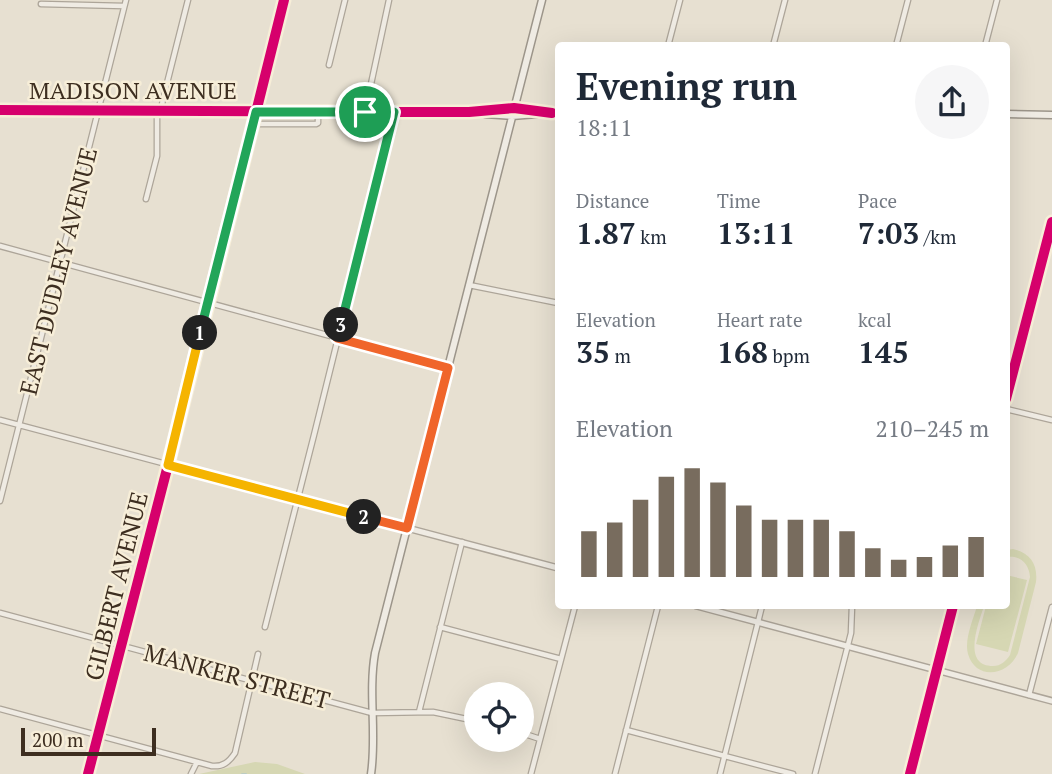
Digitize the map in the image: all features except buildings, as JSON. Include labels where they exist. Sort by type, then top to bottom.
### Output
[{"type":"main road","points":[[371,774],[374,744],[374,653],[542,0]]},
{"type":"main road","name":"MADISON AVENUE","points":[[0,109],[469,112],[514,108],[555,113]]},
{"type":"main road","name":"MADISON AVENUE","points":[[469,112],[512,116],[555,113]]},
{"type":"main road","points":[[1010,114],[1052,114]]},
{"type":"street","points":[[146,199],[157,156],[159,111],[188,0]]},
{"type":"street","name":"GILBERT AVENUE","points":[[88,774],[285,0]]},
{"type":"street","points":[[328,65],[345,0]]},
{"type":"street","points":[[365,112],[389,0]]},
{"type":"street","points":[[669,42],[680,0]]},
{"type":"street","points":[[774,42],[785,0]]},
{"type":"street","points":[[897,42],[908,0]]},
{"type":"street","points":[[986,42],[997,0]]},
{"type":"street","points":[[41,4],[125,3]]},
{"type":"street","name":"EAST DUDLEY AVENUE","points":[[0,501],[125,3]]},
{"type":"street","name":"MADISON AVENUE","points":[[253,124],[316,124],[318,112]]},
{"type":"street","points":[[265,628],[394,112]]},
{"type":"street","points":[[1010,384],[1051,227]]},
{"type":"street","points":[[0,246],[448,368]]},
{"type":"street","points":[[469,285],[555,302]]},
{"type":"street","points":[[1010,410],[1052,420]]},
{"type":"street","points":[[0,420],[555,567]]},
{"type":"street","points":[[418,712],[462,542]]},
{"type":"street","points":[[1029,695],[1050,626],[1052,607]]},
{"type":"street","points":[[531,774],[574,609]]},
{"type":"street","points":[[615,774],[656,609]]},
{"type":"street","points":[[709,609],[1052,701]]},
{"type":"street","points":[[720,774],[761,609]]},
{"type":"street","points":[[815,774],[851,629],[852,609]]},
{"type":"street","points":[[910,774],[952,609]]},
{"type":"street","name":"MANKER STREET","points":[[0,613],[372,713],[418,712],[464,718]]},
{"type":"street","points":[[440,627],[561,659]]},
{"type":"street","points":[[0,709],[216,766],[227,762],[235,753],[258,654]]},
{"type":"street","points":[[626,730],[793,774]]},
{"type":"street","points":[[534,736],[540,738]]},
{"type":"street","points":[[191,774],[197,762]]},
{"type":"green space","points":[[1010,549],[1024,553],[1032,560],[1036,570],[1036,582],[1018,653],[1007,667],[1000,671],[985,672],[972,663],[968,654],[967,643],[976,609],[983,609],[976,632],[977,659],[983,664],[996,666],[1010,655],[1030,577],[1023,561],[1010,557]]},
{"type":"green space","points":[[1010,576],[1027,580],[1008,652],[976,644],[985,609],[1010,609]]},
{"type":"green space","points":[[255,762],[277,764],[305,774],[199,774]]},
{"type":"cycle path","points":[[88,774],[284,0]]},
{"type":"cycle path","points":[[0,110],[469,112],[514,108],[552,113]]},
{"type":"cycle path","points":[[1010,384],[1052,222]]},
{"type":"cycle path","points":[[910,774],[952,609]]},
{"type":"route","points":[[256,112],[365,112],[394,112],[337,338],[448,368],[407,528],[168,465],[256,112]]}]
